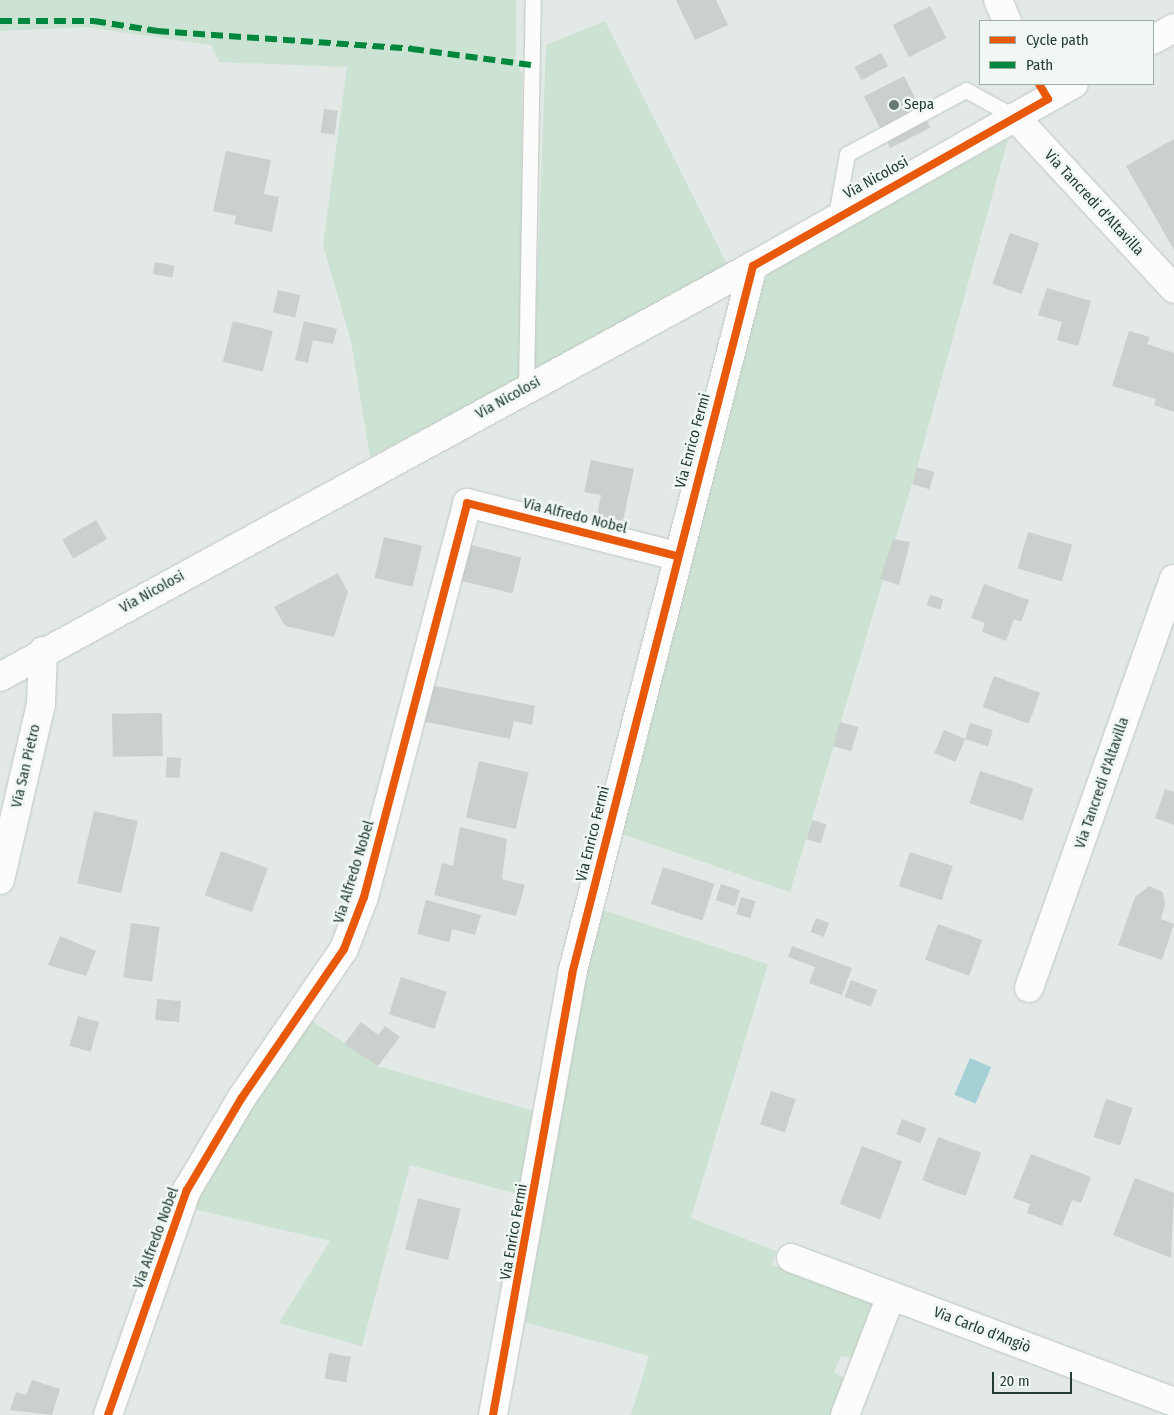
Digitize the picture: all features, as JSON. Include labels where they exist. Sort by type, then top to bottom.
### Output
[{"type":"street","points":[[998,0],[1007,20]]},
{"type":"street","points":[[1154,39],[1174,28]]},
{"type":"street","name":"Via Nicolosi","points":[[0,677],[43,651],[753,266],[836,216],[1015,117],[1043,91],[1070,85]]},
{"type":"street","name":"Via Tancredi d'Altavilla","points":[[1015,117],[1174,289]]},
{"type":"street","name":"Via Enrico Fermi","points":[[493,1415],[572,974],[677,556],[753,266]]},
{"type":"street","name":"Via Alfredo Nobel","points":[[108,1415],[187,1190],[241,1099],[344,949],[364,897],[467,503],[677,556]]},
{"type":"street","name":"Via Tancredi d'Altavilla","points":[[1030,988],[1174,579]]},
{"type":"street","name":"Via San Pietro","points":[[0,880],[41,704],[43,651]]},
{"type":"street","name":"Via Carlo d'Angiò","points":[[790,1258],[1174,1402]]},
{"type":"street","points":[[845,1415],[891,1296]]},
{"type":"lane","points":[[526,388],[533,0]]},
{"type":"lane","points":[[836,216],[847,154],[966,90],[1015,117]]},
{"type":"green space","points":[[0,0],[516,0],[516,59],[522,75],[521,377],[370,457],[351,341],[323,245],[347,67],[219,62],[211,45],[87,27],[0,31]]},
{"type":"green space","points":[[605,21],[727,264],[534,370],[546,45]]},
{"type":"green space","points":[[1008,139],[917,467],[790,892],[619,833],[762,284],[771,270]]},
{"type":"green space","points":[[603,910],[768,964],[691,1218],[776,1251],[772,1265],[873,1303],[854,1357],[841,1356],[834,1372],[845,1379],[831,1415],[631,1415],[649,1356],[525,1322],[585,978]]},
{"type":"green space","points":[[309,1019],[378,1066],[537,1112],[521,1195],[410,1165],[362,1346],[279,1323],[330,1241],[193,1209],[202,1176]]},
{"type":"water","points":[[970,1058],[991,1067],[976,1104],[954,1095]]},
{"type":"building","points":[[676,0],[716,0],[728,25],[695,40]]},
{"type":"building","points":[[930,6],[946,38],[909,57],[893,25]]},
{"type":"building","points":[[881,53],[888,66],[862,80],[855,67]]},
{"type":"building","points":[[904,76],[930,128],[890,148],[864,96]]},
{"type":"building","points":[[324,109],[338,111],[335,135],[321,133]]},
{"type":"building","points":[[1174,139],[1174,250],[1126,166]]},
{"type":"building","points":[[226,151],[271,160],[264,194],[279,197],[272,232],[234,224],[236,216],[213,211]]},
{"type":"building","points":[[1010,233],[1039,243],[1022,294],[992,284]]},
{"type":"building","points":[[155,262],[175,266],[172,278],[153,274]]},
{"type":"building","points":[[1047,288],[1091,301],[1078,346],[1057,340],[1062,322],[1038,315]]},
{"type":"building","points":[[278,290],[300,295],[295,318],[273,312]]},
{"type":"building","points":[[233,321],[273,331],[263,372],[223,362]]},
{"type":"building","points":[[304,321],[337,329],[333,344],[313,340],[308,363],[295,360]]},
{"type":"building","points":[[1129,331],[1150,337],[1147,344],[1174,353],[1174,412],[1154,405],[1156,399],[1112,386]]},
{"type":"building","points":[[591,460],[634,469],[623,521],[597,516],[601,495],[584,492]]},
{"type":"building","points":[[917,467],[934,472],[929,489],[912,484]]},
{"type":"building","points":[[96,520],[107,539],[73,559],[62,540]]},
{"type":"building","points":[[1028,532],[1072,545],[1062,581],[1018,569]]},
{"type":"building","points":[[384,537],[422,546],[413,587],[375,578]]},
{"type":"building","points":[[893,539],[910,542],[899,585],[880,579]]},
{"type":"building","points":[[467,544],[521,558],[512,593],[458,580]]},
{"type":"building","points":[[338,573],[348,592],[334,637],[285,626],[274,607]]},
{"type":"building","points":[[984,584],[1029,600],[1021,622],[1014,619],[1006,641],[982,632],[985,623],[971,618]]},
{"type":"building","points":[[930,595],[943,599],[940,610],[927,606]]},
{"type":"building","points":[[994,676],[1040,693],[1029,724],[983,707]]},
{"type":"building","points":[[430,685],[535,706],[532,725],[514,721],[510,739],[422,721]]},
{"type":"building","points":[[162,713],[163,756],[113,757],[112,714]]},
{"type":"building","points":[[840,722],[858,727],[851,751],[833,746]]},
{"type":"building","points":[[970,723],[993,730],[988,746],[965,739]]},
{"type":"building","points":[[944,730],[965,739],[955,762],[934,753]]},
{"type":"building","points":[[167,757],[181,758],[180,778],[166,777]]},
{"type":"building","points":[[479,761],[529,772],[516,829],[466,818]]},
{"type":"building","points":[[980,771],[1033,788],[1023,821],[969,803]]},
{"type":"building","points":[[1165,789],[1174,792],[1174,825],[1155,818]]},
{"type":"building","points":[[94,811],[138,821],[121,893],[77,883]]},
{"type":"building","points":[[812,820],[826,824],[821,843],[806,839]]},
{"type":"building","points":[[460,827],[507,839],[502,879],[525,885],[516,916],[434,895],[442,863],[453,866]]},
{"type":"building","points":[[221,851],[268,868],[252,912],[205,895]]},
{"type":"building","points":[[910,852],[953,866],[942,900],[899,886]]},
{"type":"building","points":[[663,867],[714,884],[702,921],[651,904]]},
{"type":"building","points":[[721,884],[740,890],[735,906],[716,900]]},
{"type":"building","points":[[1149,886],[1163,892],[1165,905],[1161,919],[1174,924],[1162,960],[1118,945],[1135,897]]},
{"type":"building","points":[[741,897],[755,901],[750,918],[736,914]]},
{"type":"building","points":[[426,900],[481,915],[475,935],[452,929],[449,942],[417,934]]},
{"type":"building","points":[[816,918],[829,923],[824,937],[811,932]]},
{"type":"building","points":[[131,923],[160,927],[152,982],[123,977]]},
{"type":"building","points":[[938,924],[982,940],[969,976],[925,960]]},
{"type":"building","points":[[60,936],[96,951],[86,976],[48,965]]},
{"type":"building","points":[[792,946],[852,968],[842,995],[809,983],[815,967],[788,957]]},
{"type":"building","points":[[401,977],[447,992],[435,1029],[389,1014]]},
{"type":"building","points":[[851,980],[877,990],[871,1007],[845,997]]},
{"type":"building","points":[[157,999],[181,1001],[179,1022],[155,1020]]},
{"type":"building","points":[[78,1016],[99,1022],[91,1052],[69,1046]]},
{"type":"building","points":[[361,1022],[378,1035],[385,1026],[400,1037],[378,1066],[344,1044]]},
{"type":"building","points":[[771,1091],[796,1099],[785,1132],[760,1124]]},
{"type":"building","points":[[1106,1099],[1133,1108],[1120,1146],[1094,1137]]},
{"type":"building","points":[[902,1119],[926,1128],[921,1143],[896,1134]]},
{"type":"building","points":[[938,1137],[981,1153],[965,1196],[922,1180]]},
{"type":"building","points":[[862,1146],[902,1161],[880,1219],[840,1204]]},
{"type":"building","points":[[1031,1154],[1091,1177],[1081,1203],[1072,1200],[1062,1226],[1027,1213],[1030,1204],[1013,1198]]},
{"type":"building","points":[[1135,1178],[1174,1193],[1171,1258],[1113,1235]]},
{"type":"building","points":[[418,1198],[461,1209],[448,1260],[405,1249]]},
{"type":"building","points":[[329,1353],[351,1357],[346,1382],[324,1379]]},
{"type":"building","points":[[32,1380],[60,1389],[52,1415],[10,1410],[16,1392],[26,1395]]},
{"type":"marked path","points":[[0,21],[94,21],[157,31],[412,49],[531,65]]},
{"type":"cycle path","points":[[493,1415],[572,974],[753,266],[1048,99],[1040,85]]},
{"type":"cycle path","points":[[108,1415],[187,1190],[241,1099],[344,949],[364,897],[467,503],[677,556]]},
{"type":"place","name":"Sepa","points":[[894,105]]}]
